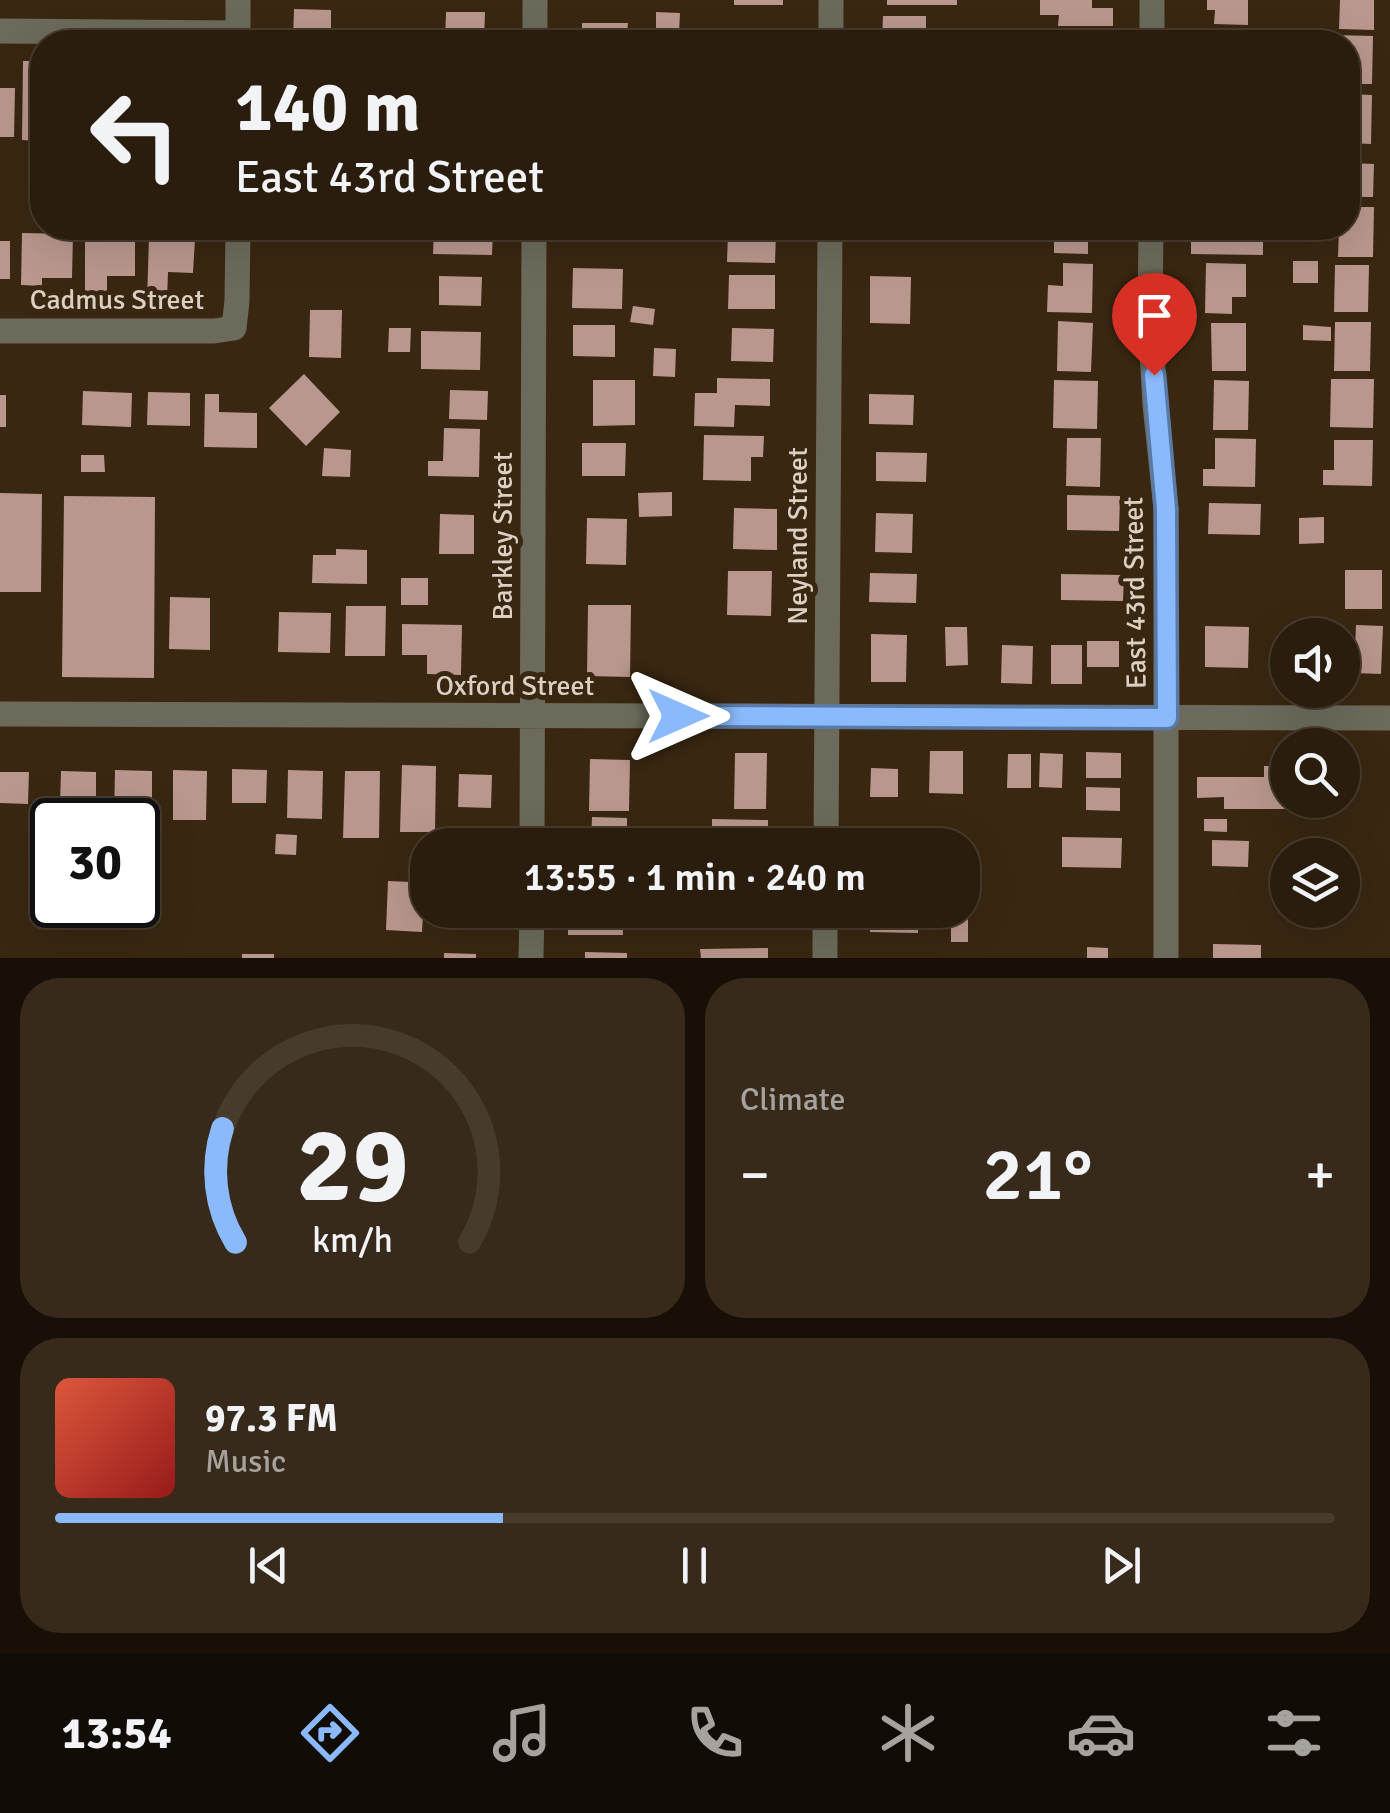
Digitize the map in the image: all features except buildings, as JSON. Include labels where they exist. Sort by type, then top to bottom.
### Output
[{"type":"street","points":[[238,0],[238,30]]},
{"type":"street","points":[[535,0],[535,30]]},
{"type":"street","points":[[831,0],[831,30]]},
{"type":"street","points":[[1152,0],[1152,30]]},
{"type":"street","points":[[0,31],[30,32]]},
{"type":"street","name":"Cadmus Street","points":[[0,331],[234,328],[238,240]]},
{"type":"street","name":"Barkley Street","points":[[532,828],[534,240]]},
{"type":"street","name":"Neyland Street","points":[[826,828],[830,240]]},
{"type":"street","name":"East 43rd Street","points":[[1151,240],[1150,316],[1166,509],[1166,958]]},
{"type":"street","name":"Oxford Street","points":[[0,714],[1390,718]]},
{"type":"street","points":[[532,928],[532,958]]},
{"type":"street","points":[[825,928],[825,958]]},
{"type":"route","points":[[678,716],[1167,718],[1166,509],[1154,375]]}]
